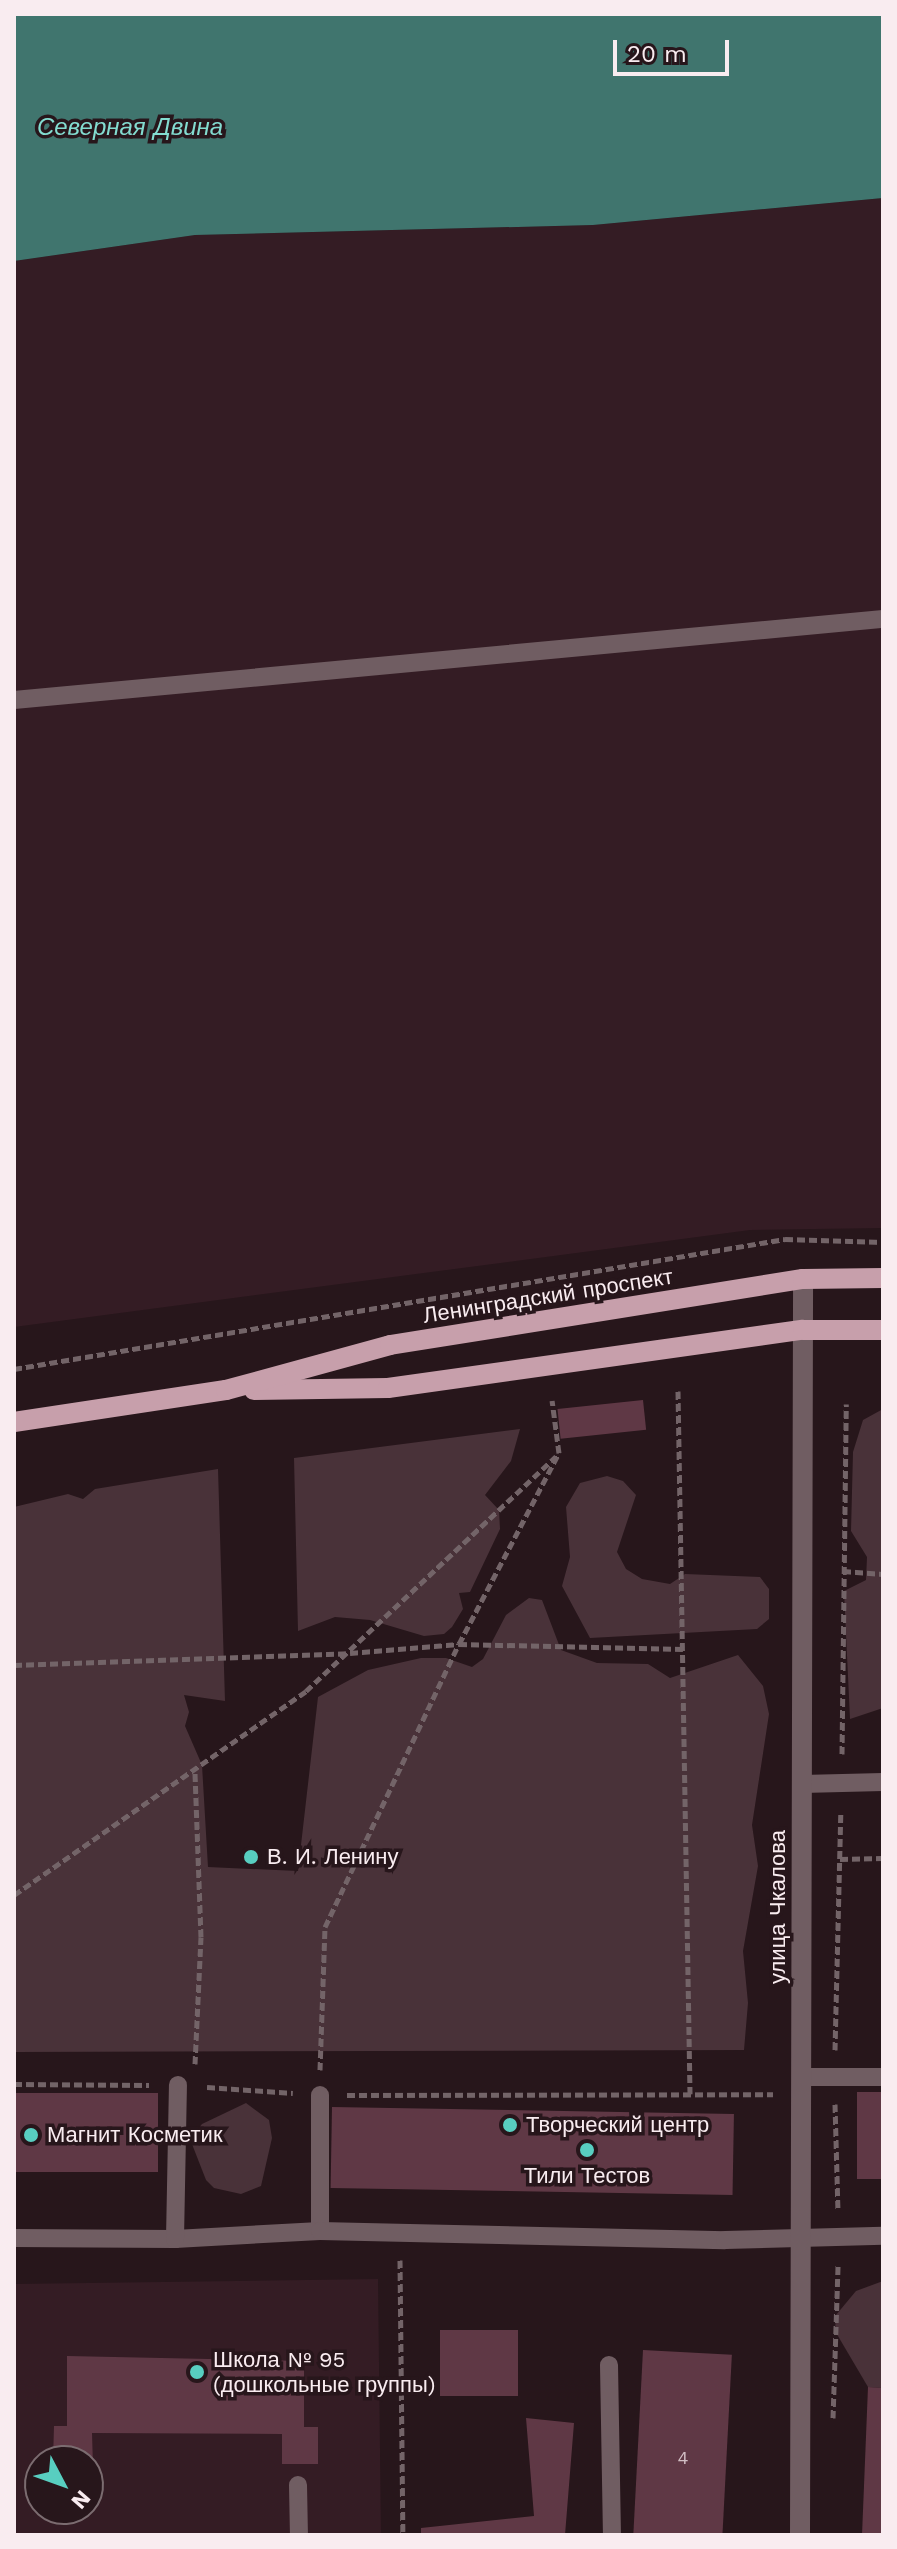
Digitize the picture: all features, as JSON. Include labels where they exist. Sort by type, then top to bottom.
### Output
[{"type":"main road","name":"Ленинградский проспект","points":[[14,1422],[226,1390],[390,1345],[803,1279],[883,1278]]},
{"type":"main road","name":"Ленинградский проспект","points":[[226,1390],[388,1388],[803,1330],[883,1330]]},
{"type":"street","name":"улица Чкалова","points":[[800,2535],[803,1279]]},
{"type":"lane","points":[[14,700],[883,619]]},
{"type":"lane","points":[[802,1784],[883,1782]]},
{"type":"lane","points":[[802,2085],[834,2077],[883,2077]]},
{"type":"lane","points":[[175,2239],[178,2085]]},
{"type":"lane","points":[[320,2095],[320,2231]]},
{"type":"lane","points":[[14,2238],[175,2239],[320,2231],[883,2236]]},
{"type":"lane","points":[[609,2365],[612,2535]]},
{"type":"lane","points":[[298,2485],[299,2535]]},
{"type":"path","points":[[14,1369],[771,1241],[883,1242]]},
{"type":"path","points":[[678,1391],[690,2094]]},
{"type":"path","points":[[552,1400],[559,1453],[459,1644],[325,1927],[320,2095],[690,2094],[802,2085]]},
{"type":"path","points":[[833,2425],[838,2237],[834,2077],[842,1783],[846,1404]]},
{"type":"path","points":[[14,1895],[306,1691],[350,1653],[559,1453]]},
{"type":"path","points":[[843,1571],[883,1574]]},
{"type":"path","points":[[14,1665],[350,1653],[459,1644],[683,1649]]},
{"type":"path","points":[[194,2071],[201,1937],[195,1769]]},
{"type":"path","points":[[840,1859],[883,1858]]},
{"type":"path","points":[[400,2232],[403,2535]]},
{"type":"shaded area","points":[[883,198],[883,1228],[750,1230],[14,1327],[14,261],[195,235],[593,225]]},
{"type":"shaded area","points":[[883,1409],[883,1708],[850,1719],[844,1591],[866,1580],[867,1557],[851,1531],[853,1452],[863,1420]]},
{"type":"shaded area","points":[[520,1429],[511,1461],[485,1495],[499,1510],[500,1529],[470,1592],[459,1593],[463,1609],[452,1627],[444,1634],[424,1636],[370,1620],[335,1617],[298,1631],[294,1458]]},
{"type":"shaded area","points":[[218,1469],[225,1701],[184,1695],[189,1712],[185,1726],[202,1765],[208,1867],[298,1871],[318,1697],[368,1670],[421,1658],[446,1658],[472,1667],[483,1659],[506,1615],[529,1598],[542,1600],[561,1650],[597,1663],[648,1664],[670,1678],[738,1655],[763,1686],[769,1714],[752,1825],[758,1866],[743,1951],[748,2003],[744,2050],[14,2052],[14,1507],[68,1494],[83,1499],[95,1489]]},
{"type":"shaded area","points":[[607,1476],[623,1481],[636,1495],[617,1552],[626,1569],[642,1579],[670,1584],[685,1574],[760,1577],[769,1589],[769,1619],[757,1629],[590,1638],[562,1586],[570,1557],[566,1507],[580,1483]]},
{"type":"shaded area","points":[[246,2103],[269,2120],[272,2138],[261,2186],[241,2194],[214,2188],[206,2180],[190,2139],[202,2124]]},
{"type":"shaded area","name":"Школа № 95 (дошкольные группы)","points":[[378,2279],[381,2535],[14,2535],[14,2284]]},
{"type":"shaded area","points":[[883,2281],[883,2388],[868,2387],[835,2331],[836,2315],[856,2291]]},
{"type":"water","name":"Северная Двина","points":[[14,14],[883,14],[883,198],[593,225],[195,235],[14,261]]},
{"type":"building","points":[[643,1400],[646,1430],[561,1439],[557,1409]]},
{"type":"building","points":[[857,2092],[883,2092],[883,2179],[857,2179]]},
{"type":"building","points":[[14,2093],[158,2093],[158,2172],[14,2172]]},
{"type":"building","points":[[332,2107],[734,2114],[733,2195],[331,2188]]},
{"type":"building","points":[[440,2330],[518,2330],[518,2396],[440,2396]]},
{"type":"building","points":[[643,2350],[732,2355],[722,2535],[633,2535]]},
{"type":"building","points":[[67,2356],[304,2361],[304,2427],[318,2427],[318,2464],[282,2464],[282,2434],[92,2433],[92,2445],[53,2445],[54,2426],[67,2426]]},
{"type":"building","points":[[868,2387],[883,2388],[883,2535],[862,2535]]},
{"type":"building","points":[[526,2418],[574,2423],[565,2535],[421,2535],[421,2528],[534,2516]]},
{"type":"place","name":"В. И. Ленину","points":[[251,1857]]},
{"type":"place","name":"Творческий центр","points":[[510,2125]]},
{"type":"place","name":"Магнит Косметик","points":[[31,2135]]},
{"type":"place","name":"Тили Тестов","points":[[587,2150]]},
{"type":"place","name":"Школа № 95 (дошкольные группы)","points":[[197,2372]]}]
